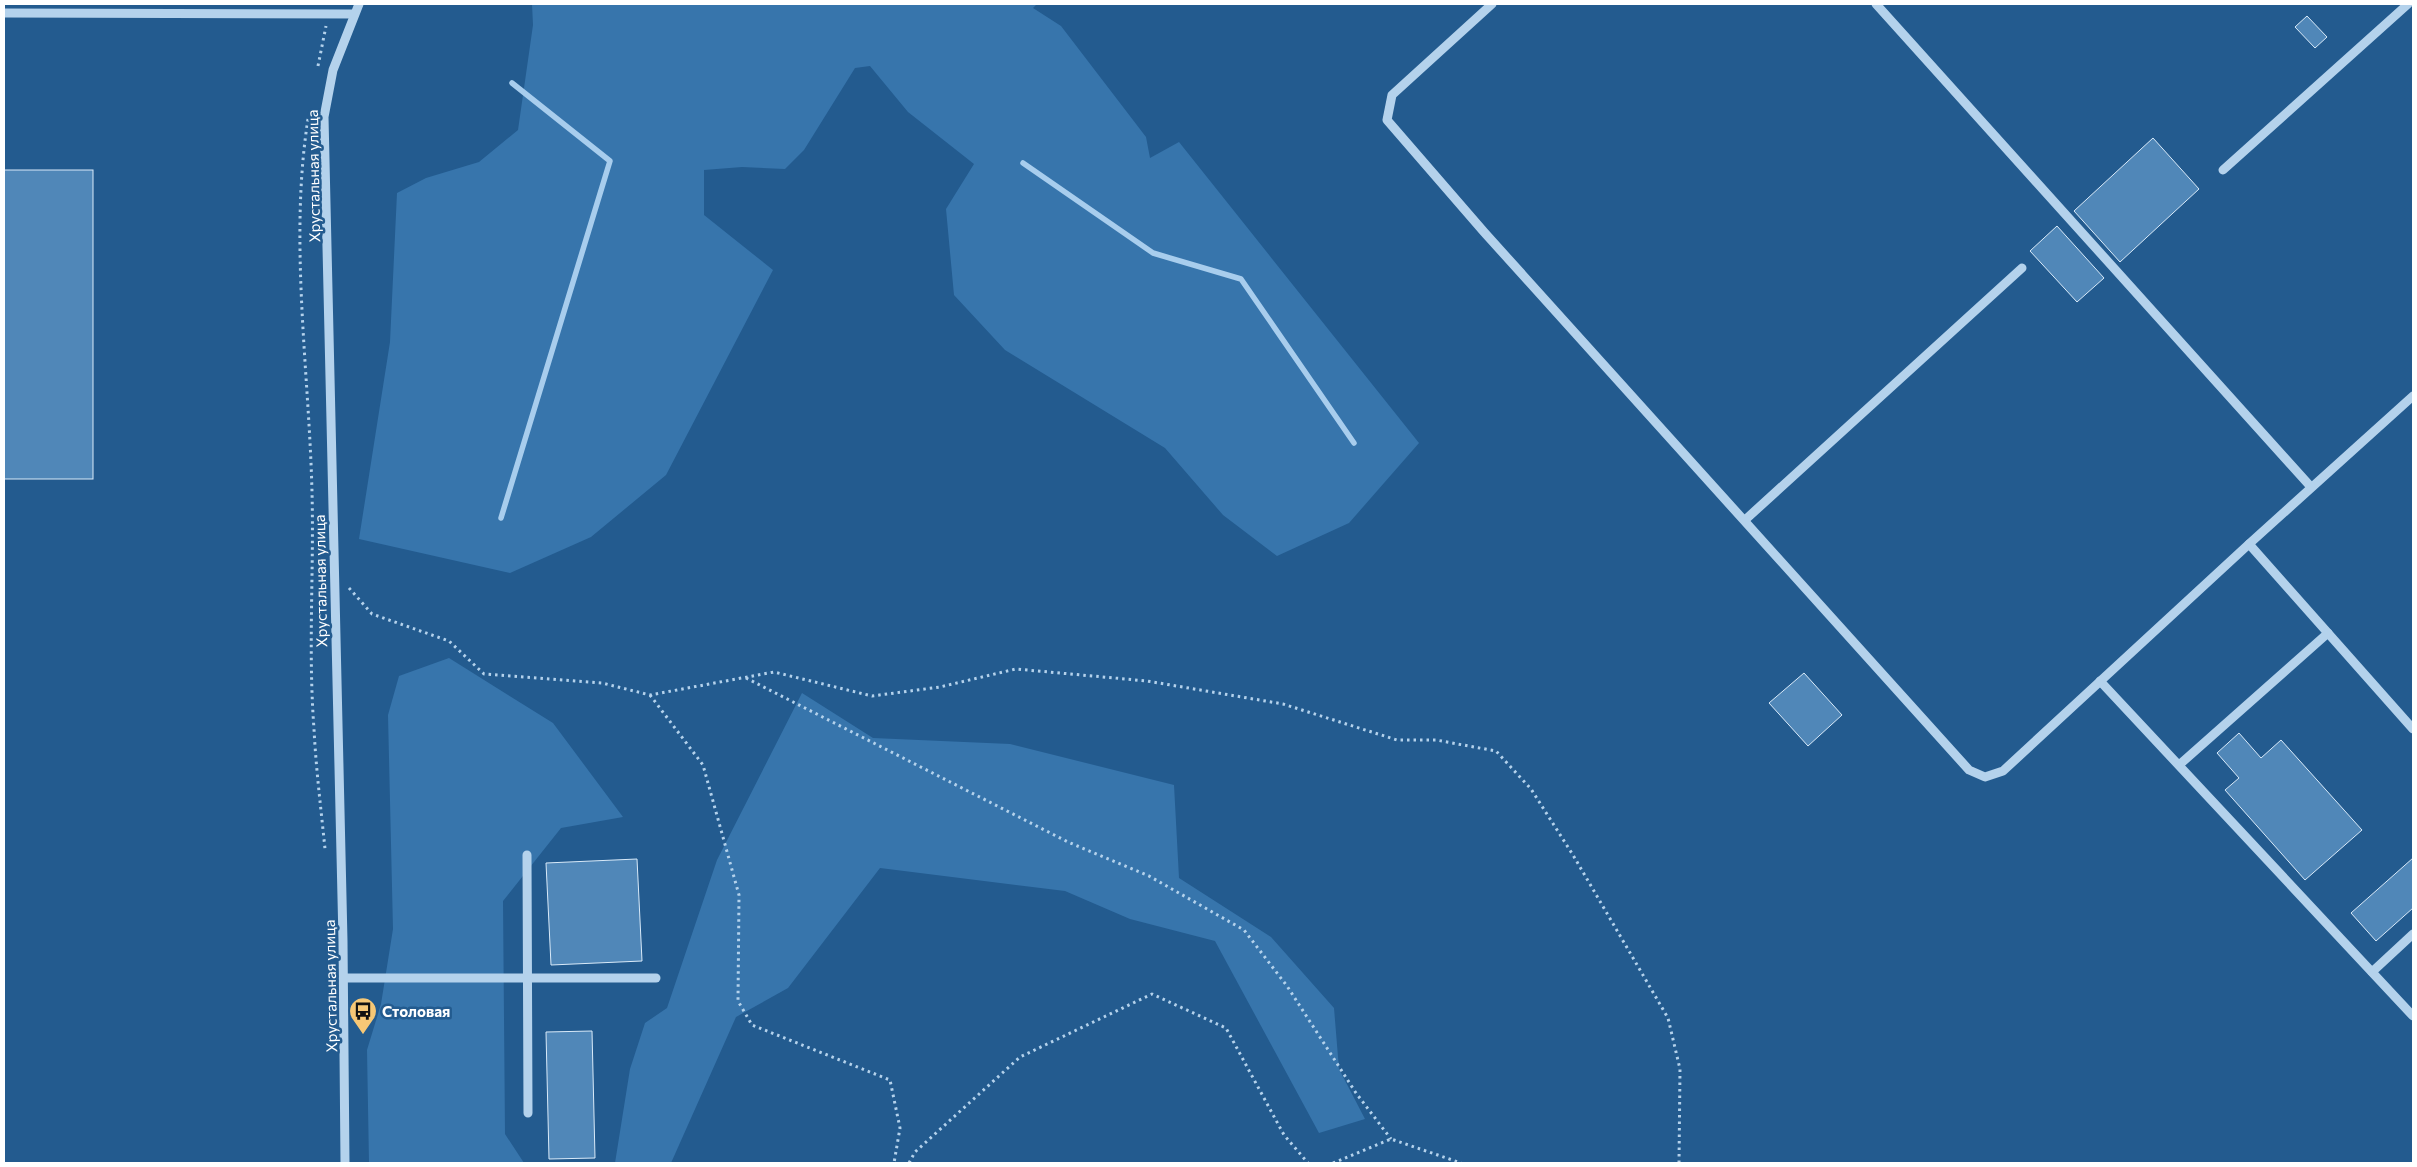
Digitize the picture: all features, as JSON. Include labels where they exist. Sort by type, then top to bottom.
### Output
[{"type":"street","name":"Хрустальная улица","points":[[345,1163],[344,978],[333,571],[330,342],[324,118],[331,76],[359,4]]},
{"type":"street","points":[[1492,4],[1392,95],[1386,120],[1484,232],[1969,770],[1985,776],[2003,771],[2248,544],[2413,396]]},
{"type":"street","points":[[1876,4],[2312,487]]},
{"type":"street","points":[[2223,170],[2408,4]]},
{"type":"street","points":[[4,13],[37,8],[354,14]]},
{"type":"street","points":[[1745,520],[2022,268]]},
{"type":"street","points":[[2248,544],[2413,729]]},
{"type":"street","points":[[2179,765],[2328,633]]},
{"type":"street","points":[[2100,681],[2413,1016]]},
{"type":"street","points":[[527,854],[528,1113]]},
{"type":"street","points":[[2372,972],[2413,934]]},
{"type":"street","points":[[344,978],[656,978]]},
{"type":"path","points":[[317,71],[328,14]]},
{"type":"path","points":[[310,112],[303,150],[301,234],[305,379],[312,491],[314,728],[325,851]]},
{"type":"path","points":[[333,571],[372,614],[449,641],[484,674],[602,683],[650,695],[774,672],[872,696],[940,687],[1016,670],[1147,681],[1283,704],[1397,740],[1436,740],[1496,751],[1531,789],[1573,855],[1668,1018],[1680,1069],[1679,1163]]},
{"type":"path","points":[[745,678],[1068,842],[1149,876],[1244,930],[1287,986],[1356,1093],[1391,1139],[1461,1163]]},
{"type":"path","points":[[650,695],[703,765],[739,894],[738,1001],[752,1025],[890,1080],[900,1128],[894,1163]]},
{"type":"path","points":[[909,1163],[915,1152],[1020,1057],[1152,994],[1226,1028],[1284,1135],[1308,1163]]},
{"type":"path","points":[[1333,1163],[1391,1139]]},
{"type":"shaded area","points":[[532,4],[1037,4],[1033,8],[1061,26],[1146,137],[1150,158],[1179,142],[1419,443],[1349,523],[1277,556],[1223,515],[1165,448],[1005,350],[954,295],[946,209],[974,164],[908,112],[870,66],[855,68],[804,150],[785,169],[742,167],[704,170],[704,215],[773,270],[666,475],[591,537],[510,573],[359,539],[390,342],[397,193],[426,178],[479,162],[518,130],[533,25]]},
{"type":"shaded area","points":[[449,658],[553,723],[623,817],[561,828],[503,901],[505,1134],[524,1163],[369,1163],[367,1050],[381,1004],[393,929],[388,715],[399,676]]},
{"type":"shaded area","points":[[802,693],[873,738],[1010,744],[1174,785],[1179,878],[1271,937],[1334,1008],[1339,1069],[1365,1119],[1319,1133],[1215,941],[1130,919],[1065,891],[880,868],[788,988],[736,1017],[671,1163],[615,1163],[630,1069],[645,1023],[667,1008],[717,860]]},
{"type":"building","points":[[2307,16],[2327,37],[2315,48],[2295,27]]},
{"type":"building","points":[[2153,138],[2199,189],[2120,262],[2074,211]]},
{"type":"building","points":[[4,170],[93,170],[93,479],[4,479]]},
{"type":"building","points":[[2057,226],[2104,278],[2077,302],[2030,251]]},
{"type":"building","points":[[1804,673],[1842,715],[1808,746],[1769,703]]},
{"type":"building","points":[[2239,733],[2261,758],[2281,740],[2362,830],[2305,880],[2225,790],[2239,778],[2217,753]]},
{"type":"building","points":[[2413,858],[2413,908],[2376,941],[2351,913]]},
{"type":"building","points":[[637,859],[642,961],[551,965],[546,863]]},
{"type":"building","points":[[592,1031],[595,1158],[549,1159],[546,1032]]},
{"type":"waterway","points":[[501,518],[610,161],[512,83]]},
{"type":"waterway","points":[[1023,163],[1153,253],[1241,279],[1354,443]]},
{"type":"place","name":"Столовая","points":[[363,1035]]}]
